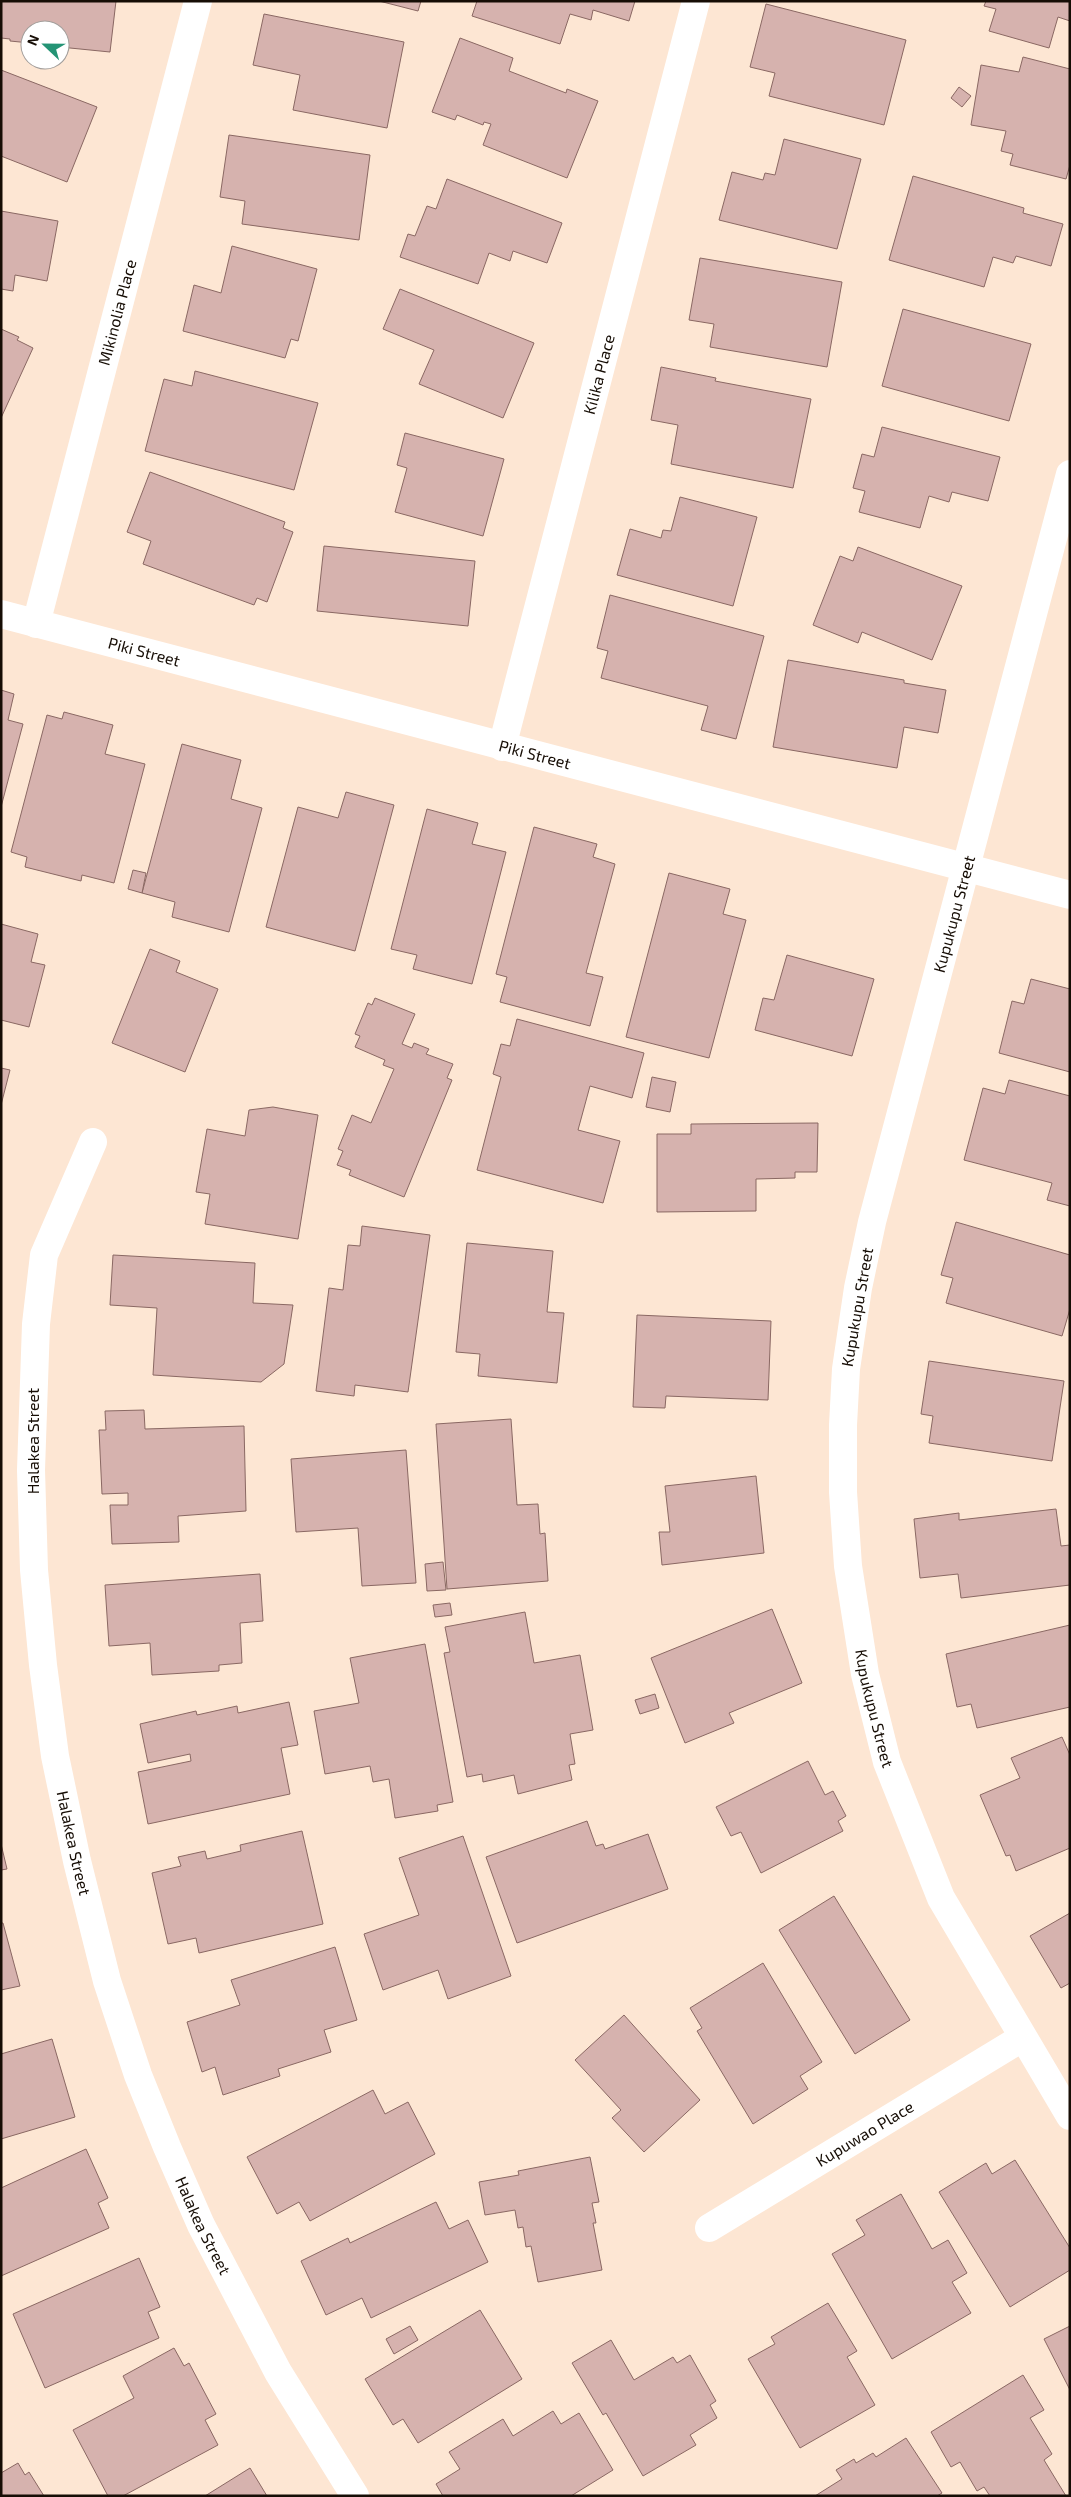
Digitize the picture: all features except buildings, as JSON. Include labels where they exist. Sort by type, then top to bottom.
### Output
[{"type":"street","name":"Mikinolia Place","points":[[36,624],[198,1]]},
{"type":"street","name":"Kilika Place","points":[[502,746],[696,1]]},
{"type":"street","name":"Kupukupu Street","points":[[1070,474],[872,1222],[858,1288],[846,1369],[843,1425],[843,1492],[848,1566],[857,1633],[887,1762],[941,1898],[1022,2038],[1070,2116]]},
{"type":"street","name":"Piki Street","points":[[1,614],[1070,895]]},
{"type":"street","name":"Halakea Street","points":[[93,1142],[44,1255],[36,1324],[31,1470],[34,1570],[55,1756],[77,1861],[107,1981],[138,2075],[163,2138],[201,2225],[278,2372],[355,2496]]},
{"type":"street","name":"Kupuwao Place","points":[[709,2228],[1022,2038]]}]
